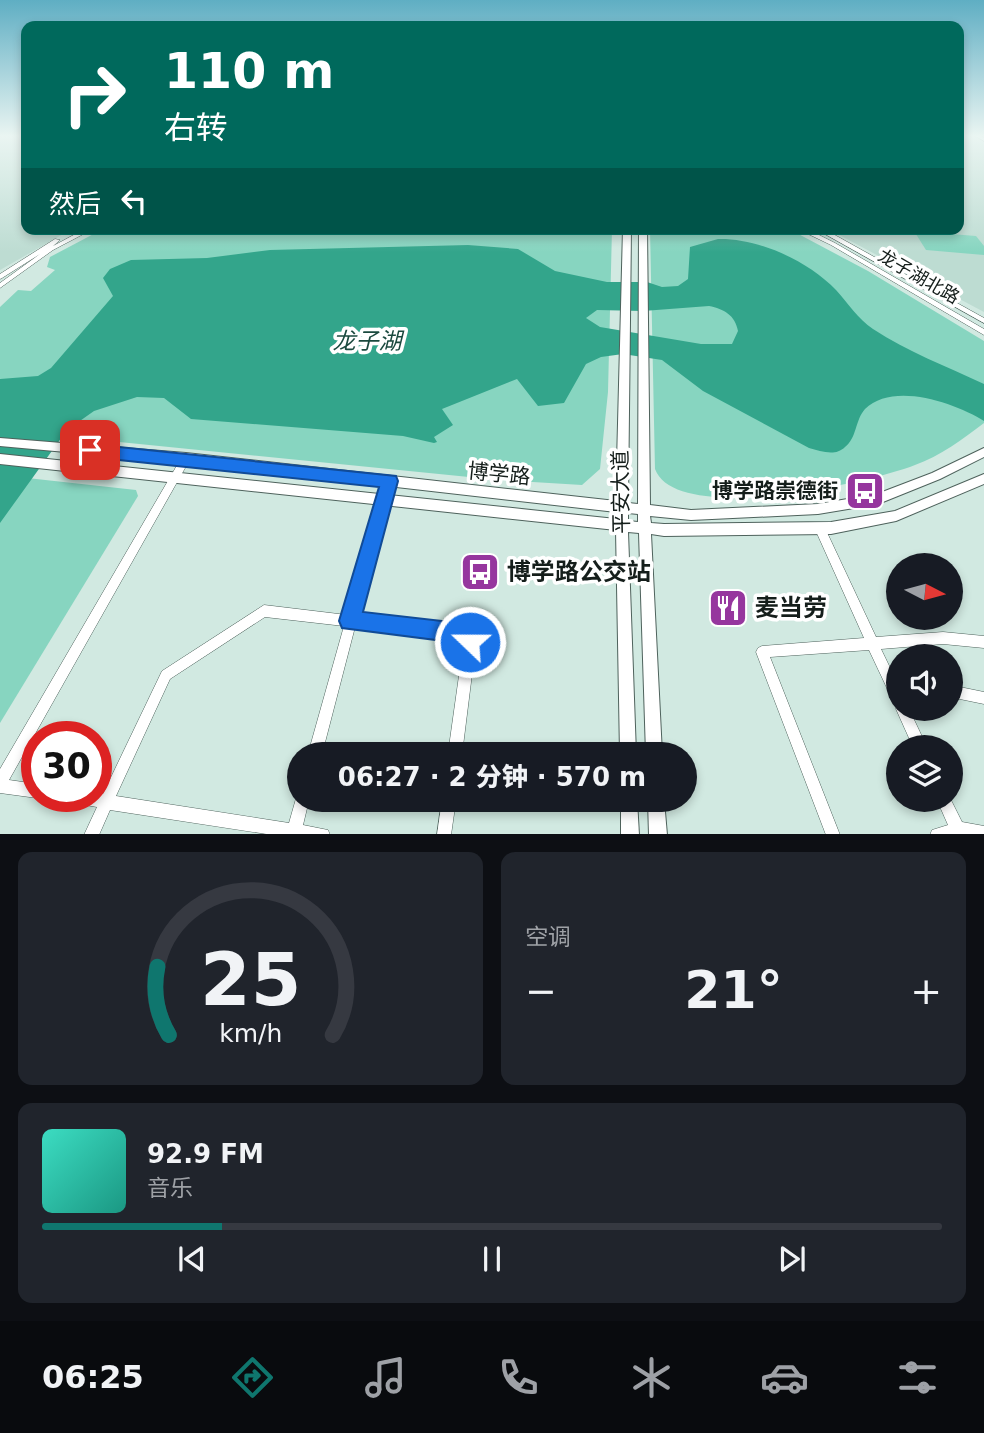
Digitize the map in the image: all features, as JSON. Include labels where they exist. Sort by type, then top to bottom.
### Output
[{"type":"main road","name":"平安大道","points":[[626,235],[622,526],[628,742]]},
{"type":"main road","name":"平安大道","points":[[643,235],[641,369],[644,528],[653,742]]},
{"type":"main road","name":"博学路","points":[[0,442],[186,458],[691,515],[757,514],[878,499],[936,476],[983,453]]},
{"type":"main road","name":"博学路","points":[[0,459],[644,528],[820,529],[896,516],[984,479]]},
{"type":"main road","points":[[629,812],[630,834]]},
{"type":"main road","points":[[657,812],[658,834]]},
{"type":"street","points":[[0,277],[41,248],[66,235]]},
{"type":"street","points":[[0,286],[51,249],[78,235]]},
{"type":"street","name":"龙子湖北路","points":[[814,235],[984,332]]},
{"type":"street","name":"龙子湖北路","points":[[830,235],[984,321]]},
{"type":"street","points":[[21,789],[0,784],[186,458]]},
{"type":"street","points":[[317,742],[390,481]]},
{"type":"street","points":[[820,529],[886,669]]},
{"type":"street","points":[[112,789],[166,675],[264,611],[468,635],[470,642],[457,742]]},
{"type":"street","points":[[833,834],[762,652],[943,638],[984,642]]},
{"type":"street","points":[[963,694],[984,698]]},
{"type":"street","points":[[112,803],[294,833],[300,812]]},
{"type":"street","points":[[91,834],[101,812]]},
{"type":"street","points":[[444,834],[447,812]]},
{"type":"street","points":[[950,812],[958,829]]},
{"type":"street","points":[[940,834],[958,829],[984,833]]},
{"type":"shaded area","points":[[0,174],[21,174],[21,235],[61,235],[0,270]]},
{"type":"shaded area","points":[[964,174],[984,174],[984,312],[839,235],[964,235]]},
{"type":"shaded area","name":"龙子湖","points":[[92,235],[612,235],[608,392],[600,469],[582,485],[499,480],[0,430],[0,307],[18,290],[31,291],[55,270],[47,267],[50,257]]},
{"type":"shaded area","points":[[650,235],[800,235],[868,271],[984,341],[984,423],[951,447],[924,461],[892,473],[818,489],[735,498],[698,495],[670,486],[655,469]]},
{"type":"shaded area","points":[[917,235],[976,236],[984,246],[984,255],[926,250]]},
{"type":"shaded area","points":[[0,475],[136,490],[138,496],[0,723]]},
{"type":"water","name":"龙子湖","points":[[718,239],[733,240],[780,252],[796,260],[824,279],[873,329],[913,352],[984,384],[984,421],[941,402],[908,396],[891,397],[877,401],[865,409],[852,439],[845,447],[837,452],[823,452],[809,448],[703,391],[662,360],[623,354],[601,357],[586,364],[564,403],[538,406],[517,379],[442,409],[453,425],[434,437],[437,442],[434,443],[403,436],[191,419],[164,398],[137,397],[94,411],[67,430],[0,523],[0,379],[38,376],[51,368],[113,296],[103,278],[110,269],[131,260],[207,258],[270,250],[468,245],[518,249],[555,271],[607,282],[647,282],[662,287],[678,286],[688,279],[690,247]],"holes":[[[709,306],[724,311],[734,321],[738,331],[732,344],[701,344],[600,327],[586,318],[597,310],[643,311]]]},
{"type":"place","name":"博学路崇德街","points":[[865,491]]},
{"type":"place","name":"博学路公交站","points":[[480,572]]},
{"type":"place","name":"麦当劳","points":[[728,608]]},
{"type":"route","points":[[90,450],[390,481],[350,621],[462,633],[468,635],[470,642]]}]
